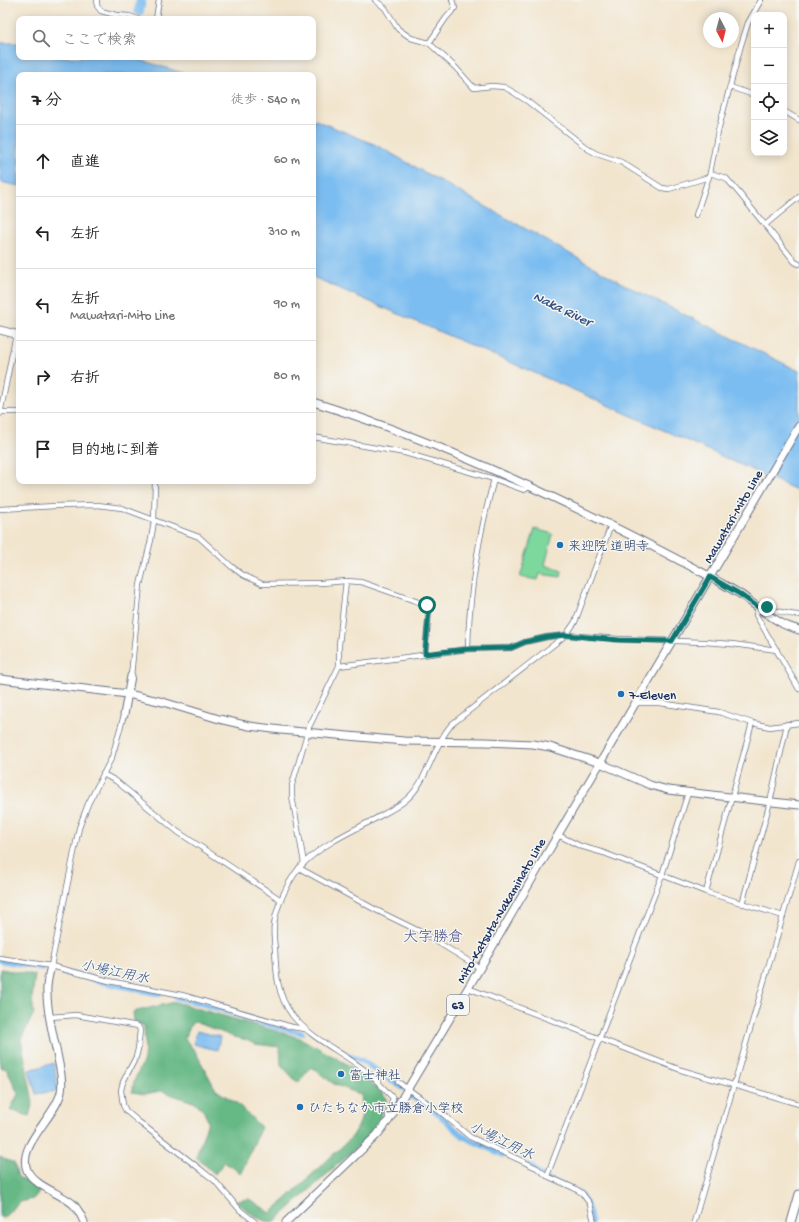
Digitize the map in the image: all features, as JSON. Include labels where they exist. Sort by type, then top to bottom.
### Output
[{"type":"street","points":[[97,0],[97,6],[101,11],[116,15],[129,16]]},
{"type":"street","points":[[157,16],[160,0]]},
{"type":"street","points":[[375,0],[385,8],[398,29],[411,38],[429,43],[455,67],[474,88],[492,86],[504,87],[527,101],[588,149],[597,154],[621,162],[662,188],[669,188],[709,175],[726,178],[795,262],[799,264]]},
{"type":"street","points":[[429,43],[446,18],[455,8],[452,0]]},
{"type":"street","points":[[696,215],[709,175],[718,131],[740,45],[748,23],[760,0]]},
{"type":"street","points":[[730,87],[751,94]]},
{"type":"street","points":[[787,113],[799,120]]},
{"type":"street","points":[[765,225],[799,197]]},
{"type":"street","points":[[0,330],[16,334]]},
{"type":"street","points":[[16,343],[0,413],[16,412]]},
{"type":"street","points":[[316,403],[373,422],[431,444],[530,485],[611,525],[710,577],[738,593],[785,625],[799,630]]},
{"type":"street","name":"Mawatari-Mito Line","points":[[600,763],[799,426]]},
{"type":"street","points":[[316,438],[405,453],[494,479],[524,490],[530,485]]},
{"type":"street","points":[[468,649],[468,623],[472,588],[486,510],[494,479]]},
{"type":"street","points":[[84,1222],[81,1214],[71,1203],[38,1182],[30,1175],[27,1169],[25,1157],[30,1145],[61,1093],[60,1068],[46,991],[79,828],[88,804],[112,757],[124,715],[131,676],[140,585],[154,521],[155,484]]},
{"type":"street","points":[[0,510],[97,505],[122,508],[199,537],[232,567],[243,575],[262,584],[346,581],[361,582],[427,605],[429,610],[425,654]]},
{"type":"street","points":[[389,1120],[388,1115],[392,1098],[367,1072],[304,1029],[285,1004],[278,986],[276,974],[274,932],[276,917],[282,900],[299,868],[320,850],[407,799],[420,782],[440,741],[452,724],[566,635],[575,622],[611,525]]},
{"type":"street","points":[[304,863],[292,796],[292,785],[309,727],[340,666],[339,645],[346,581]]},
{"type":"street","points":[[758,607],[767,607],[792,615],[799,615]]},
{"type":"street","points":[[758,607],[756,615],[777,650],[783,664],[799,689]]},
{"type":"street","points":[[340,666],[468,649],[511,648],[525,642],[547,637],[566,635],[619,640],[732,644],[777,650]]},
{"type":"street","points":[[0,679],[128,694],[164,702],[213,717],[250,726],[307,733],[404,741],[532,744],[600,763],[657,788],[688,793],[799,805]]},
{"type":"street","points":[[636,703],[660,703],[719,712],[752,723],[770,727],[799,723]]},
{"type":"street","points":[[706,892],[752,723]]},
{"type":"street","points":[[742,904],[770,802],[788,724]]},
{"type":"street","name":"Mito-Katsuta-Nakaminato Line","points":[[286,1222],[377,1135],[389,1120],[600,763]]},
{"type":"street","points":[[104,774],[116,781],[178,832],[282,900]]},
{"type":"street","points":[[548,1176],[662,875],[688,793]]},
{"type":"street","points":[[558,835],[580,846],[604,853],[706,892],[783,916]]},
{"type":"street","points":[[694,1222],[799,861]]},
{"type":"street","points":[[299,868],[376,910],[421,932],[480,968]]},
{"type":"street","points":[[0,958],[51,966],[109,981],[182,995],[292,1027],[304,1029]]},
{"type":"street","points":[[468,988],[599,1040],[681,1070],[799,1104]]},
{"type":"street","points":[[50,1017],[76,1014],[138,1026],[140,1036],[136,1057],[123,1082],[121,1090],[123,1104],[126,1111],[195,1164],[214,1181],[240,1210],[255,1222]]},
{"type":"street","points":[[398,1082],[443,1114],[470,1137],[537,1168],[548,1176],[574,1188],[585,1196],[590,1204],[594,1222]]},
{"type":"street","points":[[791,1222],[799,1194]]},
{"type":"green space","points":[[535,529],[553,534],[545,565],[562,571],[561,577],[540,574],[538,580],[520,577]]},
{"type":"green space","points":[[0,969],[35,975],[32,999],[34,1013],[21,1039],[33,1102],[29,1116],[10,1110],[18,1094],[7,1069],[0,1067]]},
{"type":"green space","points":[[175,1002],[300,1038],[363,1073],[387,1098],[381,1116],[366,1139],[274,1222],[268,1222],[258,1218],[236,1201],[249,1199],[271,1213],[352,1137],[361,1117],[361,1095],[334,1084],[311,1067],[298,1083],[281,1065],[280,1047],[254,1044],[247,1040],[234,1037],[193,1021],[184,1038],[195,1051],[216,1090],[238,1104],[261,1127],[241,1173],[224,1162],[215,1174],[196,1157],[208,1121],[203,1110],[196,1103],[161,1091],[145,1094],[132,1092],[134,1081],[144,1060],[145,1041],[144,1026],[134,1021],[133,1012]]},
{"type":"green space","points":[[0,1157],[14,1163],[18,1177],[41,1190],[33,1199],[20,1202],[3,1218],[0,1217]]},
{"type":"water","points":[[0,43],[16,43],[16,60],[140,60],[180,72],[16,72],[16,185],[0,182]]},
{"type":"water","name":"Naka River","points":[[316,120],[376,145],[631,288],[799,371],[799,491],[574,390],[316,278]]},
{"type":"water","points":[[197,1031],[220,1037],[217,1050],[193,1044]]},
{"type":"water","points":[[54,1063],[58,1091],[36,1094],[29,1070]]},
{"type":"waterway","points":[[139,11],[141,0]]},
{"type":"waterway","name":"小場江用水","points":[[0,960],[42,968]]},
{"type":"waterway","name":"小場江用水","points":[[64,973],[160,994]]},
{"type":"waterway","name":"小場江用水","points":[[176,997],[208,1005],[286,1030],[302,1033]]},
{"type":"waterway","name":"小場江用水","points":[[349,1056],[361,1060],[403,1088]]},
{"type":"waterway","name":"小場江用水","points":[[411,1096],[435,1111],[464,1137],[503,1155]]},
{"type":"waterway","name":"小場江用水","points":[[528,1166],[533,1168],[545,1179],[563,1185]]},
{"type":"waterway","name":"小場江用水","points":[[574,1190],[585,1200],[591,1222]]},
{"type":"place","name":"来迎院 道明寺","points":[[560,545]]},
{"type":"place","name":"7-Eleven","points":[[621,694]]},
{"type":"place","name":"富士神社","points":[[341,1074]]},
{"type":"place","name":"ひたちなか市立勝倉小学校","points":[[300,1107]]},
{"type":"district","name":"大字勝倉","points":[[433,936]]},
{"type":"route","points":[[427,605],[429,610],[425,654],[468,649],[511,648],[525,642],[547,637],[566,635],[619,640],[672,641],[710,577],[738,593],[758,607],[767,607]]}]
